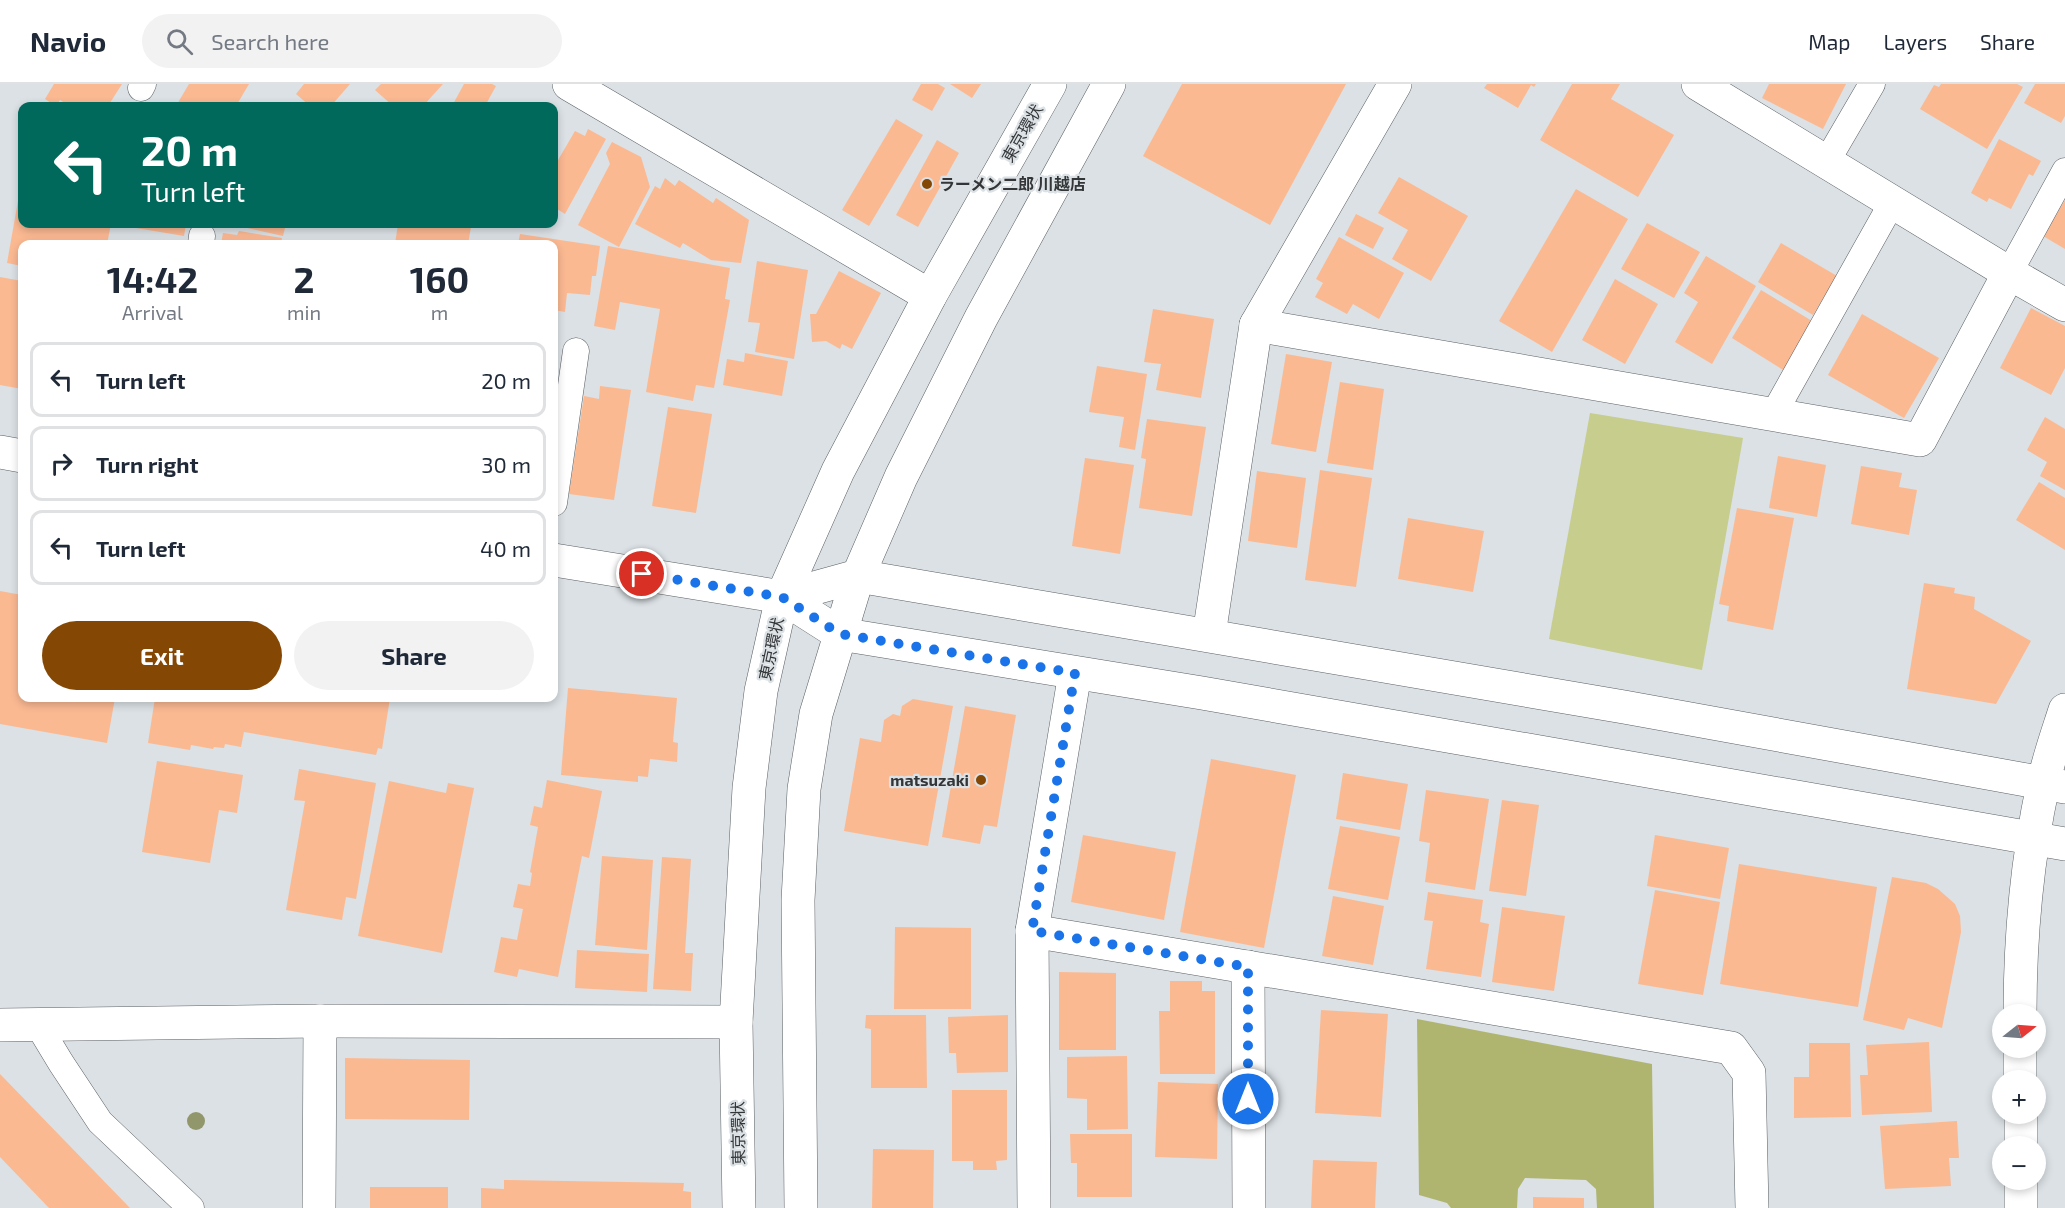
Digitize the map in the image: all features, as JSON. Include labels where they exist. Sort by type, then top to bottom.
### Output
[{"type":"main road","points":[[569,84],[930,296]]},
{"type":"main road","name":"東京環状","points":[[739,1208],[736,1022],[749,788],[762,691],[782,597],[838,471],[930,296],[1050,84]]},
{"type":"main road","points":[[801,1208],[798,900],[804,789],[816,714],[858,576],[901,477],[981,318],[1109,84]]},
{"type":"main road","points":[[1209,635],[1256,325],[1395,84]]},
{"type":"main road","points":[[1698,84],[2065,305]]},
{"type":"main road","points":[[1256,325],[1920,440],[2009,273]]},
{"type":"main road","points":[[0,452],[18,455]]},
{"type":"main road","points":[[558,561],[782,597],[840,634],[1214,695],[2065,844]]},
{"type":"main road","points":[[782,597],[858,576],[1624,707],[2054,785]]},
{"type":"main road","points":[[1034,1208],[1032,931],[1075,673]]},
{"type":"main road","points":[[2020,1004],[2023,921],[2033,838],[2054,785],[2065,710]]},
{"type":"main road","points":[[1032,931],[1731,1048],[1749,1073],[1752,1208]]},
{"type":"main road","points":[[1248,967],[1249,1208]]},
{"type":"main road","points":[[319,1208],[320,1021]]},
{"type":"main road","points":[[0,1025],[320,1021],[736,1022]]},
{"type":"main road","points":[[2021,1190],[2021,1208]]},
{"type":"lane","points":[[1827,161],[1872,84]]},
{"type":"lane","points":[[2009,273],[2065,171]]},
{"type":"lane","points":[[1773,415],[1893,201]]},
{"type":"lane","points":[[558,475],[576,351]]},
{"type":"lane","points":[[38,1025],[100,1122],[190,1208]]},
{"type":"green space","points":[[1590,413],[1743,438],[1702,670],[1549,639]]},
{"type":"green space","points":[[1417,1019],[1652,1064],[1654,1208],[1597,1208],[1596,1189],[1586,1180],[1525,1178],[1518,1189],[1517,1208],[1451,1208],[1447,1203],[1419,1195]]},
{"type":"building","points":[[54,84],[122,84],[111,102],[63,102],[60,100],[50,102],[45,99]]},
{"type":"building","points":[[189,84],[249,84],[238,102],[178,102]]},
{"type":"building","points":[[304,84],[350,84],[334,102],[305,102],[296,94]]},
{"type":"building","points":[[381,84],[443,84],[427,102],[388,102],[375,90]]},
{"type":"building","points":[[464,84],[496,86],[487,102],[454,102]]},
{"type":"building","points":[[921,84],[938,84],[945,88],[932,111],[912,100]]},
{"type":"building","points":[[950,84],[981,84],[972,98]]},
{"type":"building","points":[[1182,84],[1346,84],[1270,225],[1143,156]]},
{"type":"building","points":[[1487,84],[1536,84],[1534,87],[1531,85],[1518,108],[1484,88]]},
{"type":"building","points":[[1572,84],[1620,84],[1611,99],[1674,135],[1638,197],[1540,140]]},
{"type":"building","points":[[1769,84],[1846,84],[1823,129],[1762,98]]},
{"type":"building","points":[[1941,84],[2017,84],[2023,87],[1987,149],[1920,109],[1934,85],[1939,87]]},
{"type":"building","points":[[2035,84],[2065,84],[2065,116],[2061,123],[2024,103]]},
{"type":"building","points":[[896,119],[923,135],[869,226],[842,210]]},
{"type":"building","points":[[588,129],[606,139],[565,214],[558,210],[558,160],[575,131],[585,136]]},
{"type":"building","points":[[1999,139],[2041,161],[2033,176],[2029,174],[2011,209],[1989,198],[1987,202],[1971,193]]},
{"type":"building","name":"ラーメン二郎 川越店","points":[[937,140],[959,153],[918,227],[896,215]]},
{"type":"building","points":[[612,142],[641,157],[650,187],[619,247],[578,225],[610,164],[606,153]]},
{"type":"building","points":[[1399,177],[1468,216],[1431,281],[1392,259],[1408,230],[1378,213]]},
{"type":"building","points":[[665,178],[675,186],[679,180],[713,203],[716,198],[749,220],[741,263],[711,260],[683,243],[680,248],[635,224],[655,186],[660,189]]},
{"type":"building","points":[[1576,189],[1628,219],[1552,352],[1499,321]]},
{"type":"building","points":[[2065,200],[2065,249],[2043,236]]},
{"type":"building","points":[[18,201],[18,228],[110,228],[108,240],[18,240],[18,265],[7,263]]},
{"type":"building","points":[[1356,214],[1384,228],[1373,249],[1345,235]]},
{"type":"building","points":[[1647,223],[1700,252],[1674,298],[1621,269]]},
{"type":"building","points":[[136,228],[185,228],[184,236]]},
{"type":"building","points":[[248,228],[285,228],[283,236]]},
{"type":"building","points":[[397,228],[471,228],[469,240],[396,240]]},
{"type":"building","points":[[239,231],[282,238],[282,240],[222,240],[223,233],[237,235]]},
{"type":"building","points":[[520,234],[600,246],[596,276],[592,276],[590,295],[567,293],[565,312],[558,311],[558,240],[519,240]]},
{"type":"building","points":[[1339,237],[1404,273],[1379,319],[1353,304],[1347,314],[1315,297],[1323,283],[1316,279]]},
{"type":"building","points":[[1781,243],[1837,276],[1813,315],[1758,282]]},
{"type":"building","points":[[608,246],[730,268],[725,299],[730,300],[714,388],[696,385],[693,401],[646,392],[660,309],[620,302],[615,330],[594,326]]},
{"type":"building","points":[[1706,256],[1756,286],[1712,364],[1675,342],[1698,302],[1684,293]]},
{"type":"building","points":[[757,261],[808,270],[794,359],[755,352],[760,323],[748,322]]},
{"type":"building","points":[[839,271],[881,293],[852,349],[842,344],[840,349],[826,341],[812,342],[810,314],[816,314]]},
{"type":"building","points":[[0,277],[18,280],[18,388],[0,385]]},
{"type":"building","points":[[1615,279],[1658,304],[1625,364],[1582,340]]},
{"type":"building","points":[[1761,290],[1812,321],[1783,370],[1732,338]]},
{"type":"building","points":[[2031,308],[2065,326],[2065,368],[2051,395],[2000,368]]},
{"type":"building","points":[[1153,309],[1214,319],[1201,398],[1156,390],[1161,364],[1144,362]]},
{"type":"building","points":[[1862,314],[1939,358],[1904,418],[1828,375]]},
{"type":"building","points":[[745,353],[788,361],[782,396],[723,385],[727,359],[744,362]]},
{"type":"building","points":[[1286,354],[1332,362],[1316,452],[1271,444]]},
{"type":"building","points":[[1097,366],[1147,374],[1135,450],[1119,447],[1124,417],[1089,412]]},
{"type":"building","points":[[1340,382],[1384,389],[1373,470],[1327,463]]},
{"type":"building","points":[[600,386],[631,390],[614,500],[569,494],[584,396],[599,399]]},
{"type":"building","points":[[668,407],[712,414],[696,513],[652,506]]},
{"type":"building","points":[[2045,417],[2065,429],[2065,490],[2040,476],[2047,462],[2027,450]]},
{"type":"building","points":[[1147,419],[1206,427],[1192,516],[1139,508],[1146,459],[1141,458]]},
{"type":"building","points":[[1778,456],[1826,465],[1817,517],[1769,508]]},
{"type":"building","points":[[1085,458],[1134,465],[1120,554],[1072,546]]},
{"type":"building","points":[[1861,466],[1902,473],[1899,487],[1917,490],[1909,535],[1851,524]]},
{"type":"building","points":[[1320,470],[1372,478],[1356,587],[1305,580]]},
{"type":"building","points":[[1257,471],[1306,478],[1297,548],[1248,541]]},
{"type":"building","points":[[2039,482],[2065,498],[2065,550],[2016,520]]},
{"type":"building","points":[[1737,508],[1794,518],[1773,630],[1727,621],[1729,606],[1719,604]]},
{"type":"building","points":[[1408,518],[1484,531],[1473,592],[1398,579]]},
{"type":"building","points":[[1924,583],[1955,588],[1954,593],[1975,597],[1974,609],[2031,641],[1996,704],[1907,689]]},
{"type":"building","points":[[0,591],[18,594],[18,702],[114,702],[107,743],[0,724]]},
{"type":"building","points":[[568,688],[677,698],[673,742],[678,743],[677,762],[650,759],[648,777],[638,776],[638,782],[561,775]]},
{"type":"building","points":[[913,699],[953,706],[928,846],[844,831],[860,738],[881,742],[884,720],[893,714],[900,716],[902,706]]},
{"type":"building","points":[[154,702],[389,702],[382,749],[378,748],[376,755],[244,732],[241,747],[225,744],[224,748],[214,747],[213,749],[191,745],[190,750],[148,743]]},
{"type":"building","points":[[965,706],[1016,715],[997,827],[984,825],[980,844],[942,837]]},
{"type":"building","points":[[1211,759],[1296,775],[1264,948],[1180,932]]},
{"type":"building","points":[[157,761],[243,775],[237,813],[219,810],[210,863],[142,852]]},
{"type":"building","points":[[299,769],[376,783],[356,899],[346,897],[342,920],[286,910],[305,801],[294,800]]},
{"type":"building","points":[[1343,773],[1408,784],[1400,830],[1336,819]]},
{"type":"building","points":[[547,780],[602,791],[589,858],[582,856],[558,977],[519,969],[517,977],[494,972],[501,937],[517,940],[523,909],[513,907],[518,884],[530,886],[532,873],[530,872],[538,827],[530,825],[534,806],[542,808]]},
{"type":"building","points":[[389,781],[446,793],[448,783],[474,788],[442,953],[358,936]]},
{"type":"building","points":[[1426,790],[1489,799],[1475,890],[1425,882],[1430,843],[1419,841]]},
{"type":"building","points":[[1502,800],[1539,805],[1526,896],[1489,891]]},
{"type":"building","points":[[1340,826],[1400,837],[1388,900],[1328,889]]},
{"type":"building","points":[[1083,835],[1176,852],[1164,920],[1071,902]]},
{"type":"building","points":[[1655,835],[1729,848],[1720,899],[1647,886]]},
{"type":"building","points":[[602,856],[653,860],[647,950],[595,945]]},
{"type":"building","points":[[662,857],[691,859],[685,953],[693,953],[691,991],[653,989]]},
{"type":"building","points":[[1739,864],[1877,887],[1858,1007],[1720,984]]},
{"type":"building","points":[[1892,877],[1926,883],[1938,889],[1955,904],[1960,916],[1961,932],[1942,1028],[1908,1018],[1904,1030],[1863,1020]]},
{"type":"building","points":[[1655,890],[1720,902],[1703,995],[1638,984]]},
{"type":"building","points":[[1428,892],[1483,900],[1480,922],[1489,924],[1481,977],[1426,969],[1433,921],[1424,920]]},
{"type":"building","points":[[1333,896],[1384,906],[1373,965],[1322,956]]},
{"type":"building","points":[[1502,907],[1565,916],[1554,991],[1492,982]]},
{"type":"building","points":[[895,927],[971,928],[971,1009],[894,1009]]},
{"type":"building","points":[[577,950],[649,954],[647,992],[575,988]]},
{"type":"building","points":[[1059,972],[1116,973],[1116,1050],[1059,1050]]},
{"type":"building","points":[[1170,981],[1202,981],[1202,991],[1215,991],[1215,1074],[1160,1074],[1159,1011],[1170,1011]]},
{"type":"building","points":[[1321,1010],[1388,1014],[1381,1117],[1315,1113]]},
{"type":"building","points":[[866,1015],[926,1015],[927,1088],[871,1088],[871,1029],[865,1028]]},
{"type":"building","points":[[1008,1015],[1008,1072],[957,1073],[956,1053],[949,1053],[948,1017]]},
{"type":"building","points":[[1929,1042],[1932,1112],[1862,1115],[1860,1075],[1868,1075],[1866,1045]]},
{"type":"building","points":[[1809,1043],[1850,1043],[1851,1117],[1794,1118],[1794,1077],[1809,1077]]},
{"type":"building","points":[[1127,1056],[1128,1129],[1087,1130],[1087,1099],[1067,1098],[1067,1057]]},
{"type":"building","points":[[345,1058],[470,1060],[469,1120],[345,1119]]},
{"type":"building","points":[[0,1074],[130,1208],[49,1208],[0,1157]]},
{"type":"building","points":[[1158,1082],[1218,1084],[1217,1159],[1155,1157]]},
{"type":"building","points":[[952,1090],[1007,1090],[1007,1160],[996,1161],[997,1170],[973,1170],[973,1161],[952,1161]]},
{"type":"building","points":[[1957,1121],[1959,1158],[1949,1158],[1951,1186],[1885,1189],[1880,1126]]},
{"type":"building","points":[[1070,1134],[1132,1134],[1132,1197],[1077,1197],[1077,1163],[1071,1163]]},
{"type":"building","points":[[873,1149],[934,1150],[933,1208],[872,1208]]},
{"type":"building","points":[[1313,1160],[1377,1162],[1375,1208],[1311,1208]]},
{"type":"building","points":[[504,1180],[684,1183],[683,1191],[691,1192],[691,1208],[481,1208],[481,1188],[504,1189]]},
{"type":"building","points":[[370,1187],[448,1187],[448,1208],[370,1208]]},
{"type":"building","points":[[1533,1197],[1584,1198],[1584,1208],[1533,1208]]},
{"type":"place","name":"ラーメン二郎 川越店","points":[[927,184]]},
{"type":"place","name":"matsuzaki","points":[[981,780]]},
{"type":"route","points":[[642,574],[782,597],[840,634],[1075,673],[1032,931],[1248,967],[1248,1099]]}]
